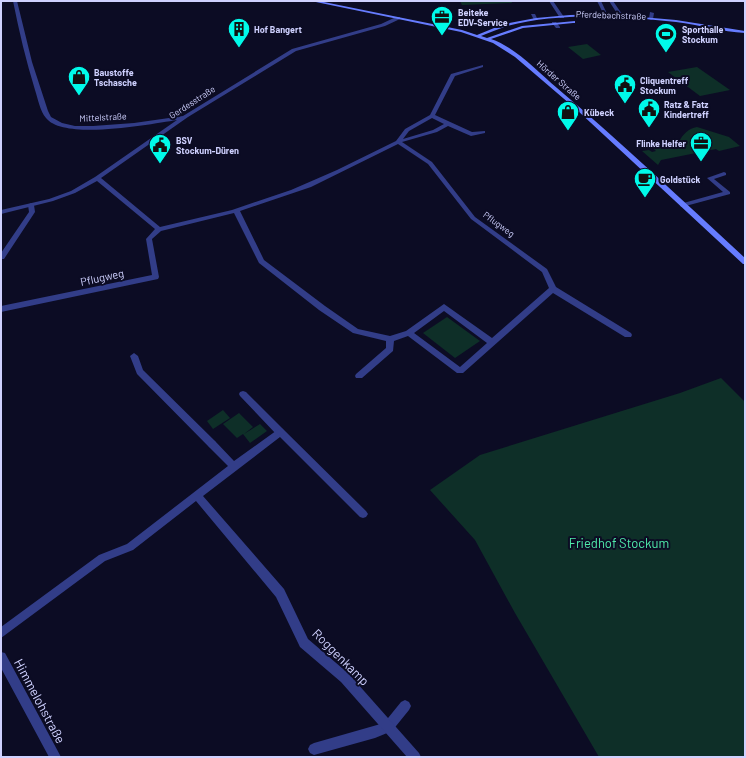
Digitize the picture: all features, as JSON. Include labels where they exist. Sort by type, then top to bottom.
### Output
[{"type":"main road","name":"Hörder Straße","points":[[313,1],[479,36],[488,39],[517,56],[745,262]]},
{"type":"main road","name":"Pferdebachstraße","points":[[479,36],[534,17],[607,17],[651,19],[745,32]]},
{"type":"main road","points":[[607,17],[618,23],[622,18]]},
{"type":"main road","name":"Pferdebachstraße","points":[[488,39],[522,27],[554,23],[589,22]]},
{"type":"main road","name":"Pferdebachstraße","points":[[603,22],[611,22]]},
{"type":"main road","name":"Pferdebachstraße","points":[[618,23],[625,23]]},
{"type":"main road","name":"Pferdebachstraße","points":[[685,28],[736,31]]},
{"type":"street","name":"Mittelstraße","points":[[15,1],[22,34],[41,100],[48,116],[54,121],[76,127],[107,127],[186,116]]},
{"type":"street","points":[[551,1],[562,17]]},
{"type":"street","points":[[599,1],[607,17]]},
{"type":"street","points":[[611,1],[622,18]]},
{"type":"street","points":[[651,19],[652,13]]},
{"type":"street","name":"Gerdesstraße","points":[[1,212],[67,194],[97,178],[186,116],[294,50],[392,22],[398,18]]},
{"type":"street","points":[[554,23],[558,27]]},
{"type":"street","points":[[398,142],[407,130],[432,116],[453,75],[481,66]]},
{"type":"street","points":[[432,116],[472,134],[484,132]]},
{"type":"street","points":[[97,178],[159,228],[236,210],[279,197],[332,176],[398,142],[435,131],[448,124]]},
{"type":"street","name":"Pflugweg","points":[[398,142],[430,162],[473,218],[545,271],[553,289]]},
{"type":"street","points":[[682,205],[728,193],[710,178],[724,174]]},
{"type":"street","points":[[2,257],[32,212],[31,205]]},
{"type":"street","points":[[236,210],[261,261],[322,308],[356,331],[390,339],[409,333],[444,307],[493,343]]},
{"type":"street","name":"Pflugweg","points":[[1,309],[156,277],[149,239],[159,228]]},
{"type":"street","points":[[409,333],[460,371],[553,289],[628,335]]},
{"type":"street","points":[[359,376],[390,349],[390,339]]},
{"type":"street","points":[[134,356],[140,372],[234,467]]},
{"type":"street","points":[[243,394],[363,514]]},
{"type":"street","points":[[1,633],[102,558],[130,547],[280,432]]},
{"type":"street","name":"Roggenkamp","points":[[197,495],[280,593],[304,643],[345,678],[415,757]]},
{"type":"street","name":"Himmelohstraße","points":[[1,657],[55,757]]},
{"type":"street","points":[[314,749],[388,727],[406,706]]},
{"type":"green space","points":[[460,1],[511,1],[512,3],[462,5]]},
{"type":"green space","points":[[587,44],[601,55],[583,59],[568,47]]},
{"type":"green space","points":[[697,67],[730,90],[700,96],[668,72]]},
{"type":"green space","points":[[697,127],[729,137],[740,146],[719,151],[716,149],[661,160],[658,165],[642,151],[649,150],[652,152],[656,151],[654,149],[679,142],[686,132]]},
{"type":"green space","points":[[447,317],[480,341],[455,358],[423,333]]},
{"type":"green space","name":"Friedhof Stockum","points":[[721,378],[745,402],[745,757],[599,757],[515,613],[475,540],[430,490],[480,455],[680,393]]},
{"type":"green space","points":[[223,410],[230,418],[213,429],[207,421]]},
{"type":"green space","points":[[239,413],[253,427],[244,434],[260,424],[267,431],[250,443],[243,434],[237,438],[223,424]]},
{"type":"place","name":"Beiteke EDV-Service","points":[[442,36]]},
{"type":"place","name":"Hof Bangert","points":[[239,48]]},
{"type":"place","name":"Sporthalle Stockum","points":[[666,54]]},
{"type":"place","name":"Baustoffe Tschasche","points":[[79,96]]},
{"type":"place","name":"Cliquentreff Stockum","points":[[625,104]]},
{"type":"place","name":"Ratz & Fatz Kindertreff","points":[[649,128]]},
{"type":"place","name":"Kübeck","points":[[568,132]]},
{"type":"place","name":"Flinke Helfer","points":[[701,162]]},
{"type":"place","name":"BSV Stockum-Düren","points":[[160,164]]},
{"type":"place","name":"Goldstück","points":[[645,198]]}]
